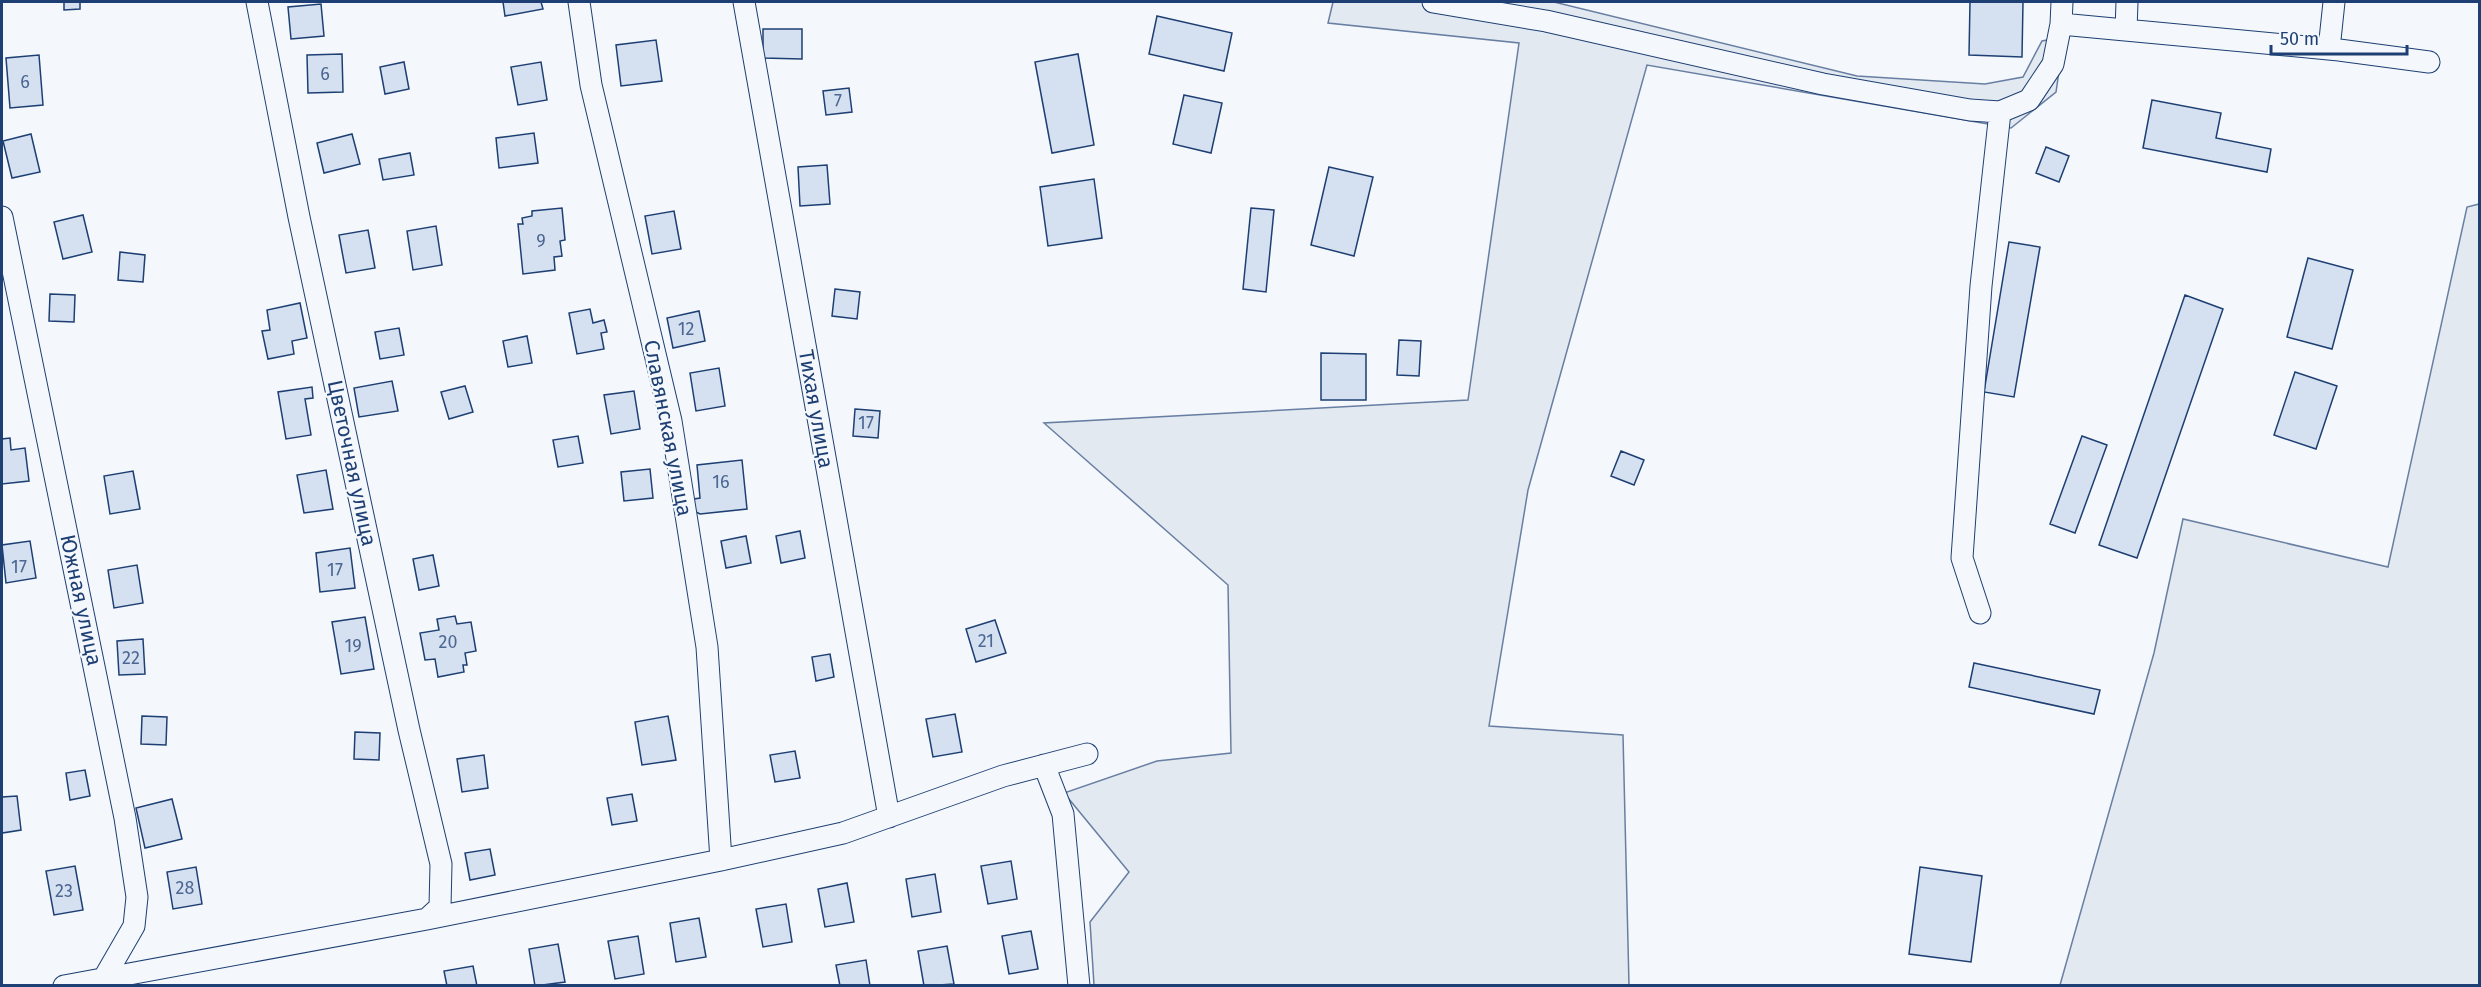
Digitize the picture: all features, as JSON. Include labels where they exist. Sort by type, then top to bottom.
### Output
[{"type":"street","name":"Цветочная улица","points":[[257,2],[302,229],[409,730],[441,864],[440,907],[428,919]]},
{"type":"street","name":"Славянская улица","points":[[579,2],[591,86],[671,421],[707,647],[721,860]]},
{"type":"street","name":"Тихая улица","points":[[744,2],[889,817]]},
{"type":"street","points":[[1433,2],[1546,21],[1823,84],[1970,110],[2000,112],[2029,100],[2053,64],[2061,24],[2062,2]]},
{"type":"street","points":[[2126,30],[2127,2]]},
{"type":"street","points":[[2329,49],[2334,2]]},
{"type":"street","points":[[2061,24],[2329,49],[2429,62]]},
{"type":"street","points":[[1980,613],[1962,558],[1981,286],[2000,112]]},
{"type":"street","name":"Южная улица","points":[[2,217],[123,806],[137,897],[134,926],[104,978]]},
{"type":"street","points":[[64,986],[428,919],[843,833],[1003,776],[1087,754]]},
{"type":"street","points":[[1044,765],[1063,814],[1079,986]]},
{"type":"shaded area","points":[[1333,2],[1554,2],[1857,76],[1985,84],[2023,77],[2042,41],[2064,37],[2056,92],[2011,128],[1647,65],[1528,490],[1489,726],[1623,735],[1629,985],[1094,985],[1090,922],[1129,872],[1064,793],[1157,761],[1231,753],[1228,585],[1044,423],[1468,400],[1519,43],[1328,23]]},
{"type":"shaded area","points":[[2479,204],[2479,985],[2060,985],[2154,653],[2183,519],[2388,567],[2467,207]]},
{"type":"building","points":[[64,2],[80,2],[80,9],[64,10]]},
{"type":"building","points":[[503,2],[541,2],[543,9],[505,16]]},
{"type":"building","points":[[1970,2],[2023,2],[2022,57],[1969,55]]},
{"type":"building","points":[[321,4],[324,36],[291,39],[288,7]]},
{"type":"building","points":[[1157,16],[1232,33],[1224,71],[1149,54]]},
{"type":"building","points":[[763,29],[802,29],[802,59],[763,58]]},
{"type":"building","points":[[656,40],[662,81],[621,86],[616,45]]},
{"type":"building","points":[[342,54],[343,92],[308,93],[307,55]]},
{"type":"building","points":[[1078,54],[1094,145],[1052,153],[1035,62]]},
{"type":"building","points":[[39,55],[43,105],[10,108],[6,58]]},
{"type":"building","points":[[404,62],[409,89],[385,94],[380,67]]},
{"type":"building","points":[[541,62],[547,100],[518,105],[511,67]]},
{"type":"building","points":[[849,88],[852,112],[826,115],[823,91]]},
{"type":"building","points":[[1184,95],[1222,103],[1211,153],[1173,144]]},
{"type":"building","points":[[2152,100],[2221,113],[2216,138],[2271,149],[2267,172],[2143,148]]},
{"type":"building","points":[[534,133],[538,163],[499,168],[496,138]]},
{"type":"building","points":[[31,134],[40,172],[12,178],[3,141]]},
{"type":"building","points":[[352,134],[360,164],[324,173],[317,143]]},
{"type":"building","points":[[2046,147],[2069,156],[2059,182],[2036,173]]},
{"type":"building","points":[[410,153],[414,175],[383,180],[379,159]]},
{"type":"building","points":[[827,165],[830,204],[800,206],[798,167]]},
{"type":"building","points":[[1329,167],[1373,177],[1354,256],[1311,245]]},
{"type":"building","points":[[1094,179],[1102,238],[1048,246],[1040,187]]},
{"type":"building","points":[[562,208],[565,240],[560,241],[562,256],[554,257],[555,270],[523,274],[518,224],[523,224],[522,218],[532,216],[532,211]]},
{"type":"building","points":[[1251,208],[1274,210],[1266,292],[1243,289]]},
{"type":"building","points":[[674,211],[681,249],[652,254],[645,216]]},
{"type":"building","points":[[83,215],[92,252],[63,259],[54,222]]},
{"type":"building","points":[[436,226],[442,265],[413,270],[407,231]]},
{"type":"building","points":[[368,230],[375,268],[346,273],[339,235]]},
{"type":"building","points":[[2009,242],[2040,247],[2014,397],[1984,392]]},
{"type":"building","points":[[120,252],[145,255],[143,282],[118,280]]},
{"type":"building","points":[[2308,258],[2353,270],[2332,349],[2287,337]]},
{"type":"building","points":[[835,289],[860,292],[857,319],[832,316]]},
{"type":"building","points":[[50,294],[75,295],[74,322],[49,321]]},
{"type":"building","points":[[2185,295],[2223,309],[2137,558],[2099,545]]},
{"type":"building","points":[[300,303],[307,338],[292,341],[294,354],[268,359],[262,331],[270,330],[267,310]]},
{"type":"building","points":[[590,309],[593,323],[604,320],[607,332],[601,333],[604,349],[577,354],[569,313]]},
{"type":"building","points":[[699,311],[705,341],[673,348],[667,318]]},
{"type":"building","points":[[399,328],[404,355],[380,359],[375,332]]},
{"type":"building","points":[[527,336],[532,363],[508,367],[503,341]]},
{"type":"building","points":[[1399,340],[1421,341],[1419,376],[1397,375]]},
{"type":"building","points":[[1321,353],[1366,354],[1366,400],[1321,400]]},
{"type":"building","points":[[719,368],[725,406],[696,411],[690,373]]},
{"type":"building","points":[[2295,372],[2337,386],[2316,449],[2274,435]]},
{"type":"building","points":[[392,381],[398,411],[359,417],[354,388]]},
{"type":"building","points":[[465,386],[473,412],[449,419],[441,392]]},
{"type":"building","points":[[312,387],[313,398],[305,399],[311,435],[286,439],[278,392]]},
{"type":"building","points":[[634,391],[640,429],[611,434],[604,395]]},
{"type":"building","points":[[855,409],[880,411],[878,438],[853,436]]},
{"type":"building","points":[[578,436],[583,463],[558,467],[553,440]]},
{"type":"building","points":[[2082,436],[2107,445],[2075,533],[2050,524]]},
{"type":"building","points":[[10,438],[11,450],[25,448],[29,481],[2,484],[2,439]]},
{"type":"building","points":[[1621,451],[1644,460],[1634,485],[1611,476]]},
{"type":"building","points":[[742,460],[747,509],[700,514],[694,511],[694,499],[700,498],[697,465]]},
{"type":"building","points":[[650,469],[653,498],[624,501],[621,472]]},
{"type":"building","points":[[326,470],[333,509],[304,513],[297,475]]},
{"type":"building","points":[[133,471],[140,509],[110,514],[104,476]]},
{"type":"building","points":[[800,531],[805,558],[781,563],[776,536]]},
{"type":"building","points":[[746,536],[751,563],[726,568],[721,541]]},
{"type":"building","points":[[30,541],[36,578],[6,583],[2,545]]},
{"type":"building","points":[[350,548],[355,588],[320,592],[316,553]]},
{"type":"building","points":[[433,555],[439,586],[419,590],[413,559]]},
{"type":"building","points":[[137,565],[143,603],[114,608],[108,570]]},
{"type":"building","points":[[455,616],[457,624],[471,622],[476,651],[465,653],[467,665],[463,665],[464,672],[438,677],[435,659],[425,660],[420,633],[439,630],[437,619]]},
{"type":"building","points":[[365,617],[374,669],[341,674],[332,622]]},
{"type":"building","points":[[995,620],[1006,653],[976,662],[966,629]]},
{"type":"building","points":[[143,639],[145,674],[119,675],[117,641]]},
{"type":"building","points":[[830,654],[834,677],[816,681],[812,657]]},
{"type":"building","points":[[1974,663],[2100,690],[2094,714],[1969,687]]},
{"type":"building","points":[[955,714],[962,752],[933,757],[926,719]]},
{"type":"building","points":[[142,716],[167,717],[166,745],[141,744]]},
{"type":"building","points":[[668,716],[676,760],[642,765],[635,722]]},
{"type":"building","points":[[355,732],[380,733],[379,760],[354,759]]},
{"type":"building","points":[[795,751],[800,778],[775,782],[770,755]]},
{"type":"building","points":[[484,755],[488,788],[462,792],[457,759]]},
{"type":"building","points":[[85,770],[90,796],[70,800],[66,773]]},
{"type":"building","points":[[632,794],[637,821],[612,825],[607,798]]},
{"type":"building","points":[[17,796],[21,830],[2,833],[2,797]]},
{"type":"building","points":[[172,799],[182,839],[145,848],[136,808]]},
{"type":"building","points":[[490,849],[495,875],[470,880],[465,853]]},
{"type":"building","points":[[1011,861],[1017,899],[988,904],[981,866]]},
{"type":"building","points":[[75,866],[83,910],[54,915],[46,871]]},
{"type":"building","points":[[196,867],[202,904],[173,909],[167,872]]},
{"type":"building","points":[[1920,867],[1982,876],[1971,962],[1909,954]]},
{"type":"building","points":[[935,874],[941,912],[912,917],[906,879]]},
{"type":"building","points":[[847,883],[854,922],[825,927],[818,889]]},
{"type":"building","points":[[786,904],[792,942],[763,947],[756,909]]},
{"type":"building","points":[[699,918],[706,957],[676,962],[670,923]]},
{"type":"building","points":[[1031,931],[1038,969],[1009,974],[1002,936]]},
{"type":"building","points":[[638,936],[644,974],[615,979],[608,941]]},
{"type":"building","points":[[558,944],[565,982],[535,986],[529,949]]},
{"type":"building","points":[[947,946],[954,984],[924,986],[918,951]]},
{"type":"building","points":[[866,960],[870,986],[840,986],[836,965]]},
{"type":"building","points":[[473,966],[477,986],[447,986],[444,971]]}]
